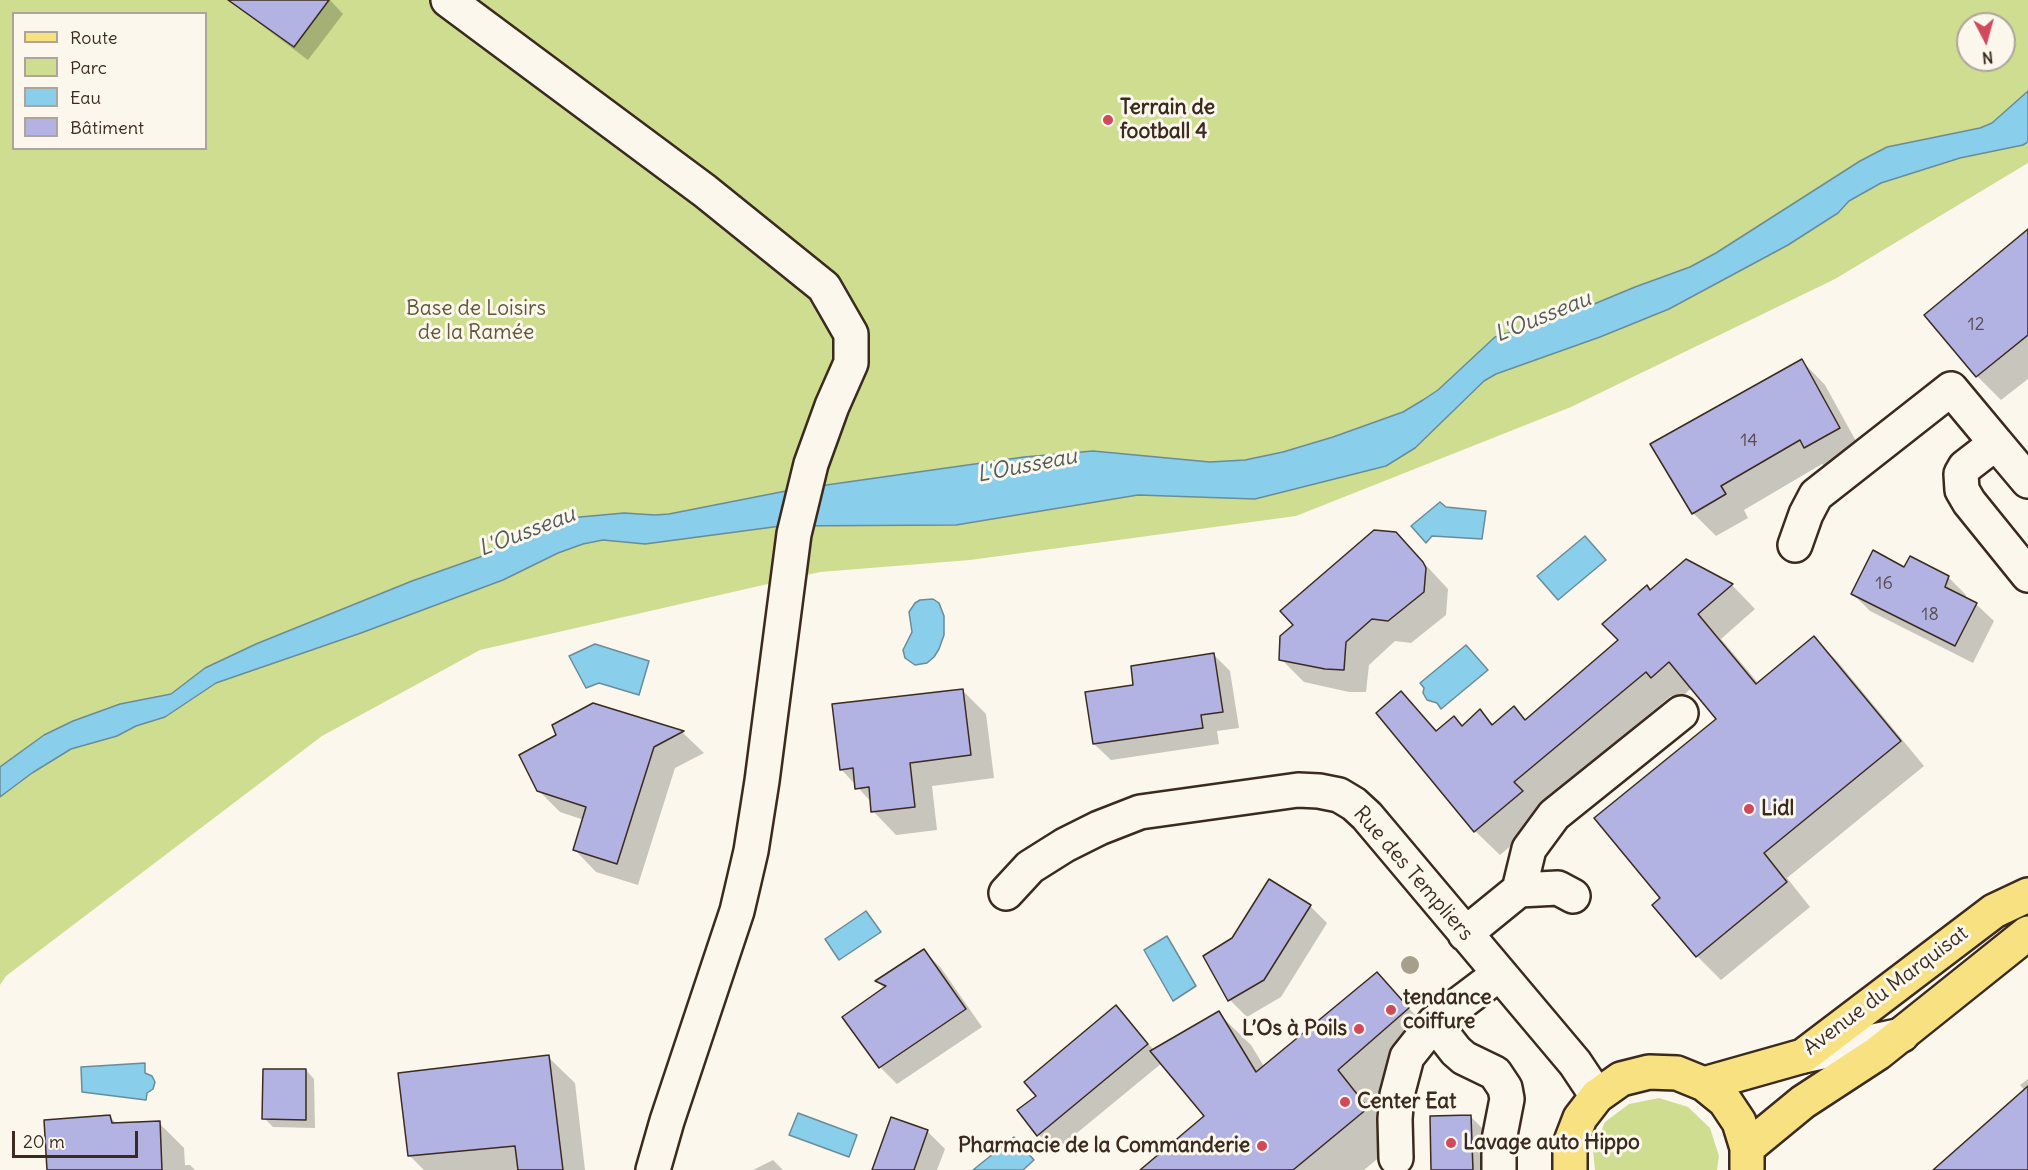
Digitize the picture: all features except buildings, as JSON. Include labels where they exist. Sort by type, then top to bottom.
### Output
[{"type":"main road","name":"Avenue du Marquisat","points":[[1704,1084],[1803,1056],[1994,911],[2028,895]]},
{"type":"main road","name":"Avenue du Marquisat","points":[[1747,1159],[1803,1102],[1902,1035],[2028,933]]},
{"type":"main road","points":[[1570,1170],[1570,1144],[1576,1127],[1597,1096],[1621,1079],[1649,1072],[1677,1073],[1704,1084],[1725,1101],[1739,1122],[1747,1159]]},
{"type":"street","points":[[448,0],[705,191],[824,287],[851,334],[851,363],[832,406],[811,464],[794,534],[751,852],[737,911],[653,1170]]},
{"type":"street","points":[[1795,545],[1806,514],[1816,495],[1951,389],[2028,481]]},
{"type":"street","points":[[1996,443],[1965,467],[1961,474],[1962,490],[1969,502],[2028,575]]},
{"type":"street","points":[[1519,890],[1529,849],[1554,815],[1681,713]]},
{"type":"street","name":"Rue des Templiers","points":[[1006,893],[1030,867],[1065,845],[1099,828],[1140,812],[1299,790],[1339,795],[1354,804],[1367,816],[1575,1064],[1597,1096]]},
{"type":"street","points":[[1465,934],[1519,890],[1558,888],[1573,896]]},
{"type":"street","points":[[1396,1158],[1397,1095],[1407,1057],[1434,1023],[1498,974]]},
{"type":"street","points":[[1434,1023],[1464,1058],[1495,1073],[1502,1080],[1507,1099],[1499,1140],[1499,1170]]},
{"type":"street","points":[[1803,1056],[1902,1035]]},
{"type":"green space","name":"Base de Loisirs de la Ramée","points":[[0,0],[2028,0],[2028,163],[1835,279],[1571,407],[1296,516],[970,560],[820,572],[480,650],[322,736],[6,976],[0,985]]},
{"type":"green space","points":[[1659,1098],[1688,1107],[1710,1128],[1719,1156],[1717,1170],[1595,1170],[1593,1150],[1605,1122],[1629,1104]]},
{"type":"water","name":"L'Ousseau","points":[[2028,91],[2028,142],[2023,145],[1960,158],[1881,183],[1849,201],[1838,213],[1788,245],[1669,309],[1600,337],[1496,374],[1484,381],[1415,448],[1386,466],[1255,499],[1138,495],[956,525],[781,526],[645,544],[603,540],[583,544],[558,553],[503,580],[361,633],[216,683],[165,717],[136,726],[117,736],[71,749],[32,773],[0,797],[0,767],[44,735],[73,721],[120,704],[171,694],[205,668],[256,644],[412,581],[480,557],[520,534],[544,526],[580,517],[624,513],[669,514],[791,490],[1024,457],[1093,451],[1210,462],[1245,460],[1283,452],[1333,437],[1403,412],[1423,400],[1438,390],[1495,337],[1582,309],[1690,267],[1716,253],[1860,161],[1887,147],[1980,128],[1992,123]]},
{"type":"water","points":[[1440,502],[1446,507],[1486,511],[1482,539],[1432,536],[1426,543],[1411,526]]},
{"type":"water","points":[[1585,536],[1606,560],[1558,600],[1537,576]]},
{"type":"water","points":[[933,599],[939,603],[944,616],[944,635],[934,657],[927,663],[915,665],[905,658],[903,650],[912,632],[909,612],[920,600]]},
{"type":"water","points":[[595,644],[649,661],[639,695],[599,683],[586,688],[569,656]]},
{"type":"water","points":[[1466,645],[1488,670],[1441,709],[1437,703],[1427,700],[1420,683]]},
{"type":"water","points":[[866,911],[881,932],[839,960],[825,939]]},
{"type":"water","points":[[1167,936],[1196,986],[1173,1001],[1144,950]]},
{"type":"water","points":[[145,1063],[145,1073],[152,1076],[155,1082],[153,1089],[147,1093],[146,1100],[82,1092],[81,1067]]},
{"type":"water","points":[[798,1113],[857,1135],[849,1157],[789,1135]]},
{"type":"water","points":[[1014,1137],[1034,1160],[1023,1170],[973,1170]]},
{"type":"place","name":"Terrain de football 4","points":[[1108,120]]},
{"type":"place","name":"Lidl","points":[[1749,809]]},
{"type":"place","name":"tendance coiffure","points":[[1391,1010]]},
{"type":"place","name":"L’Os à Poils","points":[[1359,1029]]},
{"type":"place","name":"Center Eat","points":[[1345,1102]]},
{"type":"place","name":"Lavage auto Hippo","points":[[1451,1143]]},
{"type":"place","name":"Pharmacie de la Commanderie","points":[[1262,1146]]}]
